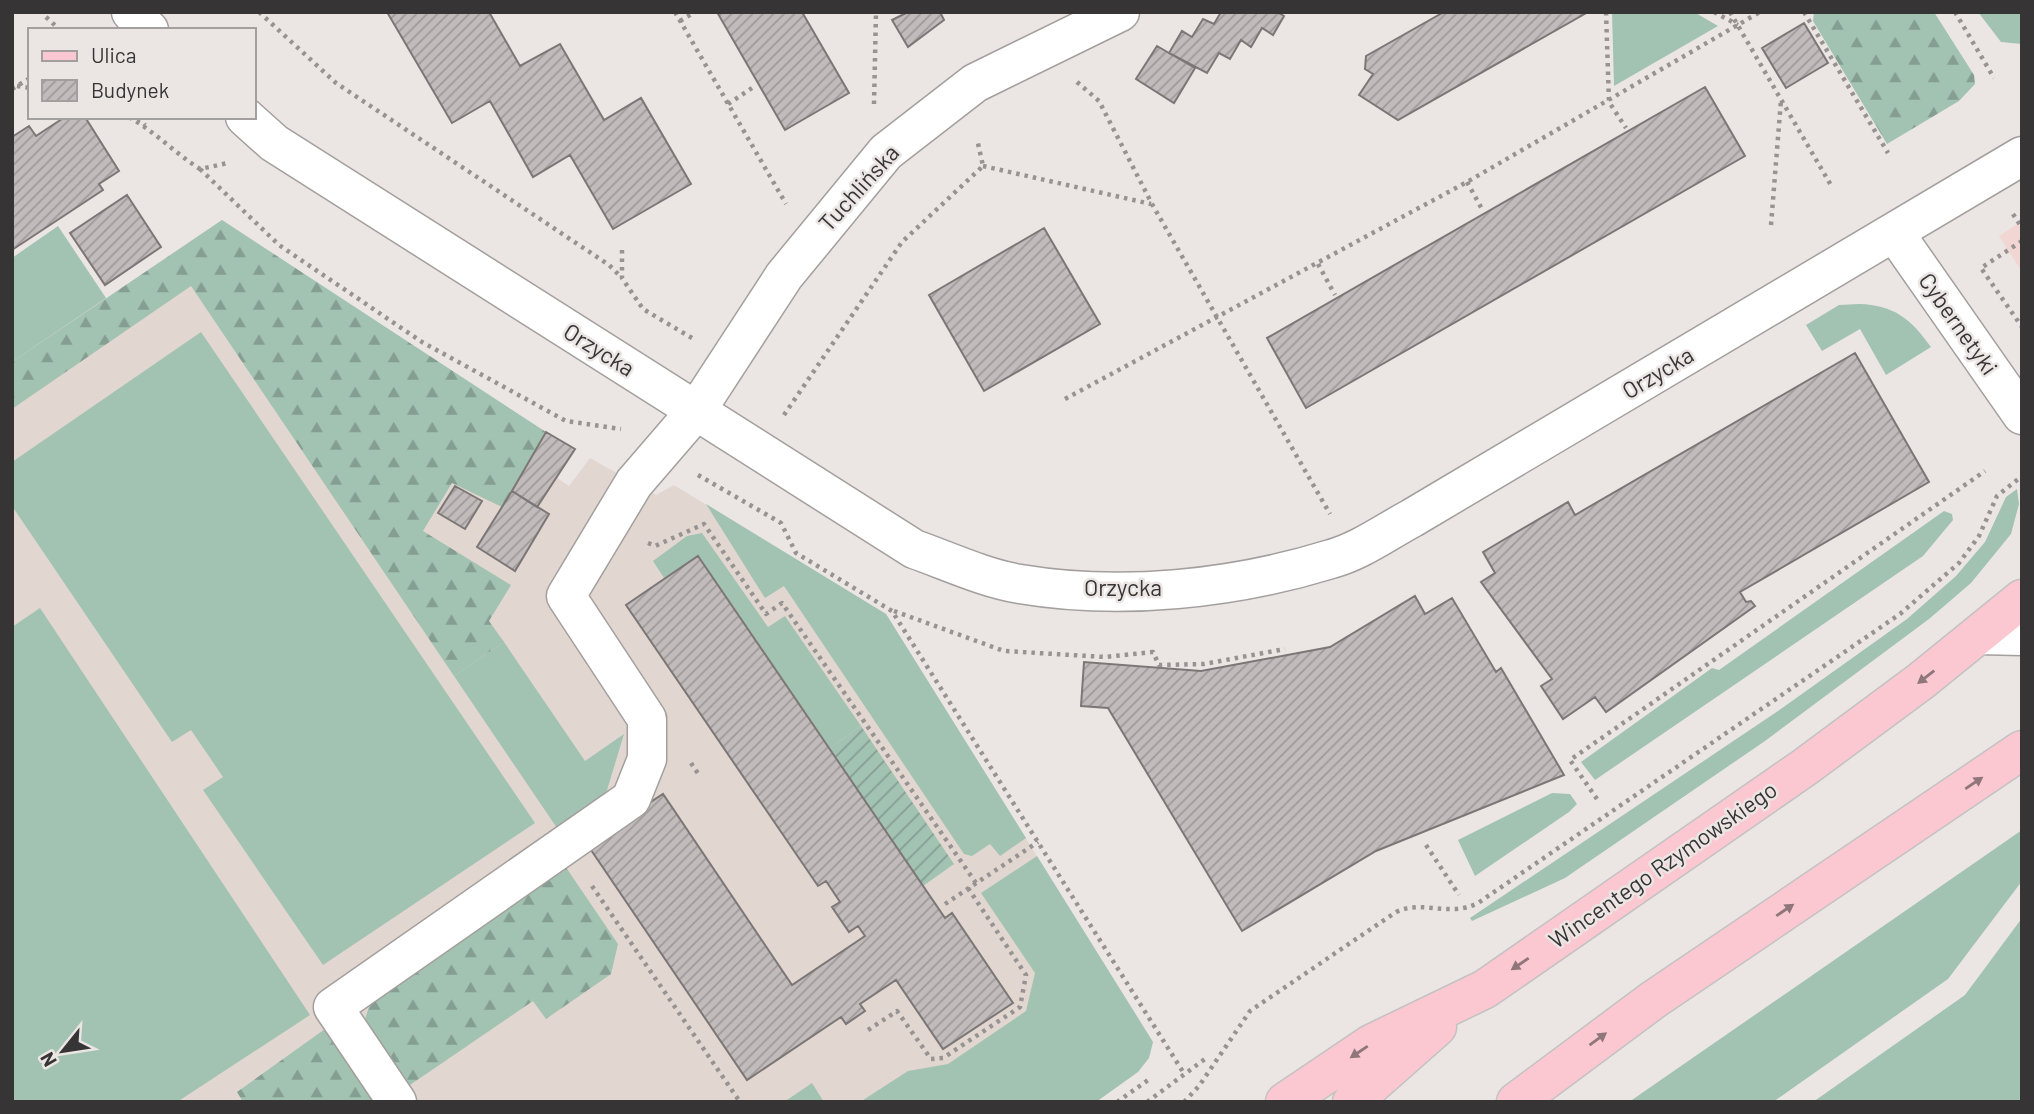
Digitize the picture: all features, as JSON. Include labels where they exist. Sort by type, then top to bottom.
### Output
[{"type":"main road","name":"Wincentego Rzymowskiego","points":[[1285,1102],[1371,1044],[1485,989],[1805,767],[1979,635],[2022,599]]},
{"type":"main road","points":[[1516,1102],[1653,1000],[2022,750]]},
{"type":"main road","points":[[1352,1102],[1423,1038],[1485,989]]},
{"type":"street","points":[[131,12],[147,28]]},
{"type":"street","name":"Tuchlińska","points":[[397,1102],[333,1007],[631,799],[647,759],[647,719],[566,596],[634,483],[696,411],[784,276],[886,152],[975,83],[1120,12]]},
{"type":"street","name":"Orzycka","points":[[247,119],[274,143],[914,549],[1020,584],[1111,592],[1240,581],[1333,559],[1351,551],[1412,518],[2022,156]]},
{"type":"street","name":"Cybernetyki","points":[[1894,232],[2022,415]]},
{"type":"street","points":[[1979,635],[2007,601],[2022,577]]},
{"type":"street","points":[[1979,635],[2022,636]]},
{"type":"path","points":[[259,12],[336,83],[608,265],[622,278],[643,309],[701,344]]},
{"type":"path","points":[[675,12],[809,244]]},
{"type":"path","points":[[680,21],[695,12]]},
{"type":"path","points":[[876,12],[874,116],[886,152]]},
{"type":"path","points":[[1606,12],[1609,102],[1626,128]]},
{"type":"path","points":[[1714,12],[1738,26]]},
{"type":"path","points":[[1730,12],[1832,187]]},
{"type":"path","points":[[1065,399],[1467,182],[1760,12]]},
{"type":"path","points":[[1804,12],[1888,153]]},
{"type":"path","points":[[1955,12],[1994,78]]},
{"type":"path","points":[[46,17],[58,28]]},
{"type":"path","points":[[1064,40],[1072,78],[1099,101],[1216,319],[1351,551]]},
{"type":"path","points":[[728,104],[752,88]]},
{"type":"path","points":[[1771,225],[1781,99]]},
{"type":"path","points":[[132,119],[148,128]]},
{"type":"path","points":[[141,119],[177,154],[200,169],[279,245],[422,342],[566,421],[644,433],[659,451],[781,523],[796,554],[892,611],[1004,651],[1105,657],[1153,652],[1159,665],[1170,665],[1204,664],[1285,649]]},
{"type":"path","points":[[978,129],[976,138],[983,166]]},
{"type":"path","points":[[200,169],[242,160],[274,143]]},
{"type":"path","points":[[983,166],[1152,204]]},
{"type":"path","points":[[733,494],[902,242],[983,166]]},
{"type":"path","points":[[1467,182],[1482,209]]},
{"type":"path","points":[[2022,241],[1981,268],[2022,327]]},
{"type":"path","points":[[622,250],[622,278]]},
{"type":"path","points":[[1318,264],[1335,295]]},
{"type":"path","points":[[1597,799],[1570,760],[1986,471]]},
{"type":"path","points":[[1184,1102],[1199,1086],[1250,1012],[1385,920],[1404,908],[1459,911],[1478,903],[1862,643],[1959,563],[1979,536],[1997,496],[2022,476]]},
{"type":"path","points":[[610,523],[655,546],[704,524],[766,614],[782,603],[976,883]]},
{"type":"path","points":[[892,611],[1185,1075]]},
{"type":"path","points":[[684,752],[699,775]]},
{"type":"path","points":[[945,904],[1038,842]]},
{"type":"path","points":[[1426,845],[1459,895]]},
{"type":"path","points":[[593,886],[740,1102]]},
{"type":"path","points":[[868,1030],[897,1011],[931,1059],[943,1058],[1020,1007],[1027,975],[968,888]]},
{"type":"path","points":[[1147,1102],[1205,1059]]},
{"type":"path","points":[[1117,1102],[1151,1078]]},
{"type":"shaded area","points":[[222,220],[379,330],[546,432],[531,460],[569,486],[590,458],[656,495],[674,485],[886,614],[1153,1042],[1066,1102],[12,1102],[12,362]]},
{"type":"shaded area","points":[[2022,221],[2022,272],[1999,236]]},
{"type":"green space","points":[[1612,12],[1694,12],[1718,26],[1614,86]]},
{"type":"green space","points":[[1814,12],[1934,12],[1974,75],[1975,84],[1959,101],[1887,144],[1813,21]]},
{"type":"green space","points":[[1978,12],[2022,12],[2022,44],[2001,42]]},
{"type":"green space","points":[[222,220],[546,432],[502,507],[452,483],[423,531],[511,585],[489,621],[504,642],[454,676],[191,286],[12,409],[12,362]]},
{"type":"green space","points":[[58,226],[106,298],[12,362],[12,258]]},
{"type":"green space","points":[[1839,305],[1882,307],[1901,315],[1931,347],[1886,375],[1860,329],[1822,351],[1806,325]]},
{"type":"green space","points":[[201,332],[535,823],[323,965],[203,790],[223,777],[191,730],[172,742],[12,506],[12,462]]},
{"type":"green space","points":[[2017,489],[2019,504],[2011,534],[1971,583],[1929,619],[1765,741],[1565,878],[1472,921],[1470,918],[1778,711],[1907,619],[1956,576],[1985,542],[2006,497]]},
{"type":"green space","points":[[706,504],[886,614],[1026,838],[1000,856],[990,844],[972,856],[964,854],[784,586],[765,598]]},
{"type":"green space","points":[[1944,511],[1952,514],[1953,520],[1923,556],[1595,780],[1581,762],[1712,668],[1719,670]]},
{"type":"green space","points":[[702,533],[768,627],[785,616],[861,726],[830,748],[698,556],[664,578],[653,561],[687,536]]},
{"type":"green space","points":[[40,608],[310,1015],[177,1102],[12,1102],[12,627]]},
{"type":"green space","points":[[504,642],[585,761],[624,734],[604,800],[559,831],[454,676]]},
{"type":"green space","points":[[861,726],[954,864],[923,886],[830,748]]},
{"type":"green space","points":[[1552,793],[1570,794],[1577,804],[1475,876],[1458,840]]},
{"type":"green space","points":[[2022,830],[2022,881],[1948,979],[1773,1102],[1629,1102]]},
{"type":"green space","points":[[1037,856],[1153,1042],[1149,1058],[1138,1072],[1096,1102],[860,1102],[908,1071],[948,1064],[1026,1011],[1035,973],[981,893]]},
{"type":"green space","points":[[563,863],[618,944],[611,974],[546,1019],[533,1001],[407,1087],[363,1025],[373,995]]},
{"type":"green space","points":[[2022,918],[2022,1102],[1813,1102],[1965,995]]},
{"type":"green space","points":[[325,1029],[374,1102],[243,1102],[237,1092]]},
{"type":"green space","points":[[812,1083],[824,1102],[784,1102]]},
{"type":"building","points":[[387,12],[489,12],[520,66],[560,44],[604,120],[641,98],[691,184],[613,229],[570,155],[533,177],[490,101],[452,123]]},
{"type":"building","points":[[717,12],[802,12],[849,93],[785,130]]},
{"type":"building","points":[[908,12],[940,12],[944,20],[908,47],[892,20]]},
{"type":"building","points":[[1221,12],[1277,12],[1284,16],[1273,35],[1262,28],[1251,47],[1241,40],[1230,59],[1219,53],[1207,73],[1169,53],[1182,31],[1192,37],[1203,19],[1214,24]]},
{"type":"building","points":[[1444,12],[1588,12],[1398,120],[1359,95],[1373,74],[1365,69],[1366,56]]},
{"type":"building","points":[[1804,23],[1828,63],[1786,88],[1762,48]]},
{"type":"building","points":[[1157,46],[1195,68],[1174,103],[1136,79]]},
{"type":"building","points":[[1705,87],[1745,156],[1306,408],[1267,338]]},
{"type":"building","points":[[62,119],[86,119],[119,171],[99,184],[103,190],[12,250],[12,137],[29,126],[36,136]]},
{"type":"building","points":[[127,195],[161,247],[105,285],[70,233]]},
{"type":"building","points":[[1044,228],[1100,324],[984,391],[929,295]]},
{"type":"building","points":[[1855,353],[1929,482],[1740,592],[1746,602],[1751,601],[1755,606],[1606,712],[1595,697],[1563,719],[1541,686],[1552,679],[1481,582],[1495,573],[1483,552],[1568,502],[1575,515]]},
{"type":"building","points":[[546,432],[575,449],[537,507],[512,491]]},
{"type":"building","points":[[455,486],[482,501],[465,529],[438,513]]},
{"type":"building","points":[[512,491],[549,514],[515,571],[477,547]]},
{"type":"building","points":[[698,556],[945,918],[952,913],[1013,1003],[943,1049],[896,980],[860,1004],[865,1011],[846,1024],[841,1017],[747,1080],[587,844],[663,794],[792,985],[865,936],[858,926],[849,932],[832,907],[840,902],[826,881],[818,886],[626,605]]},
{"type":"building","points":[[1415,596],[1425,614],[1452,598],[1496,672],[1501,668],[1564,775],[1376,851],[1242,931],[1108,708],[1081,706],[1084,662],[1201,671],[1330,647]]}]
